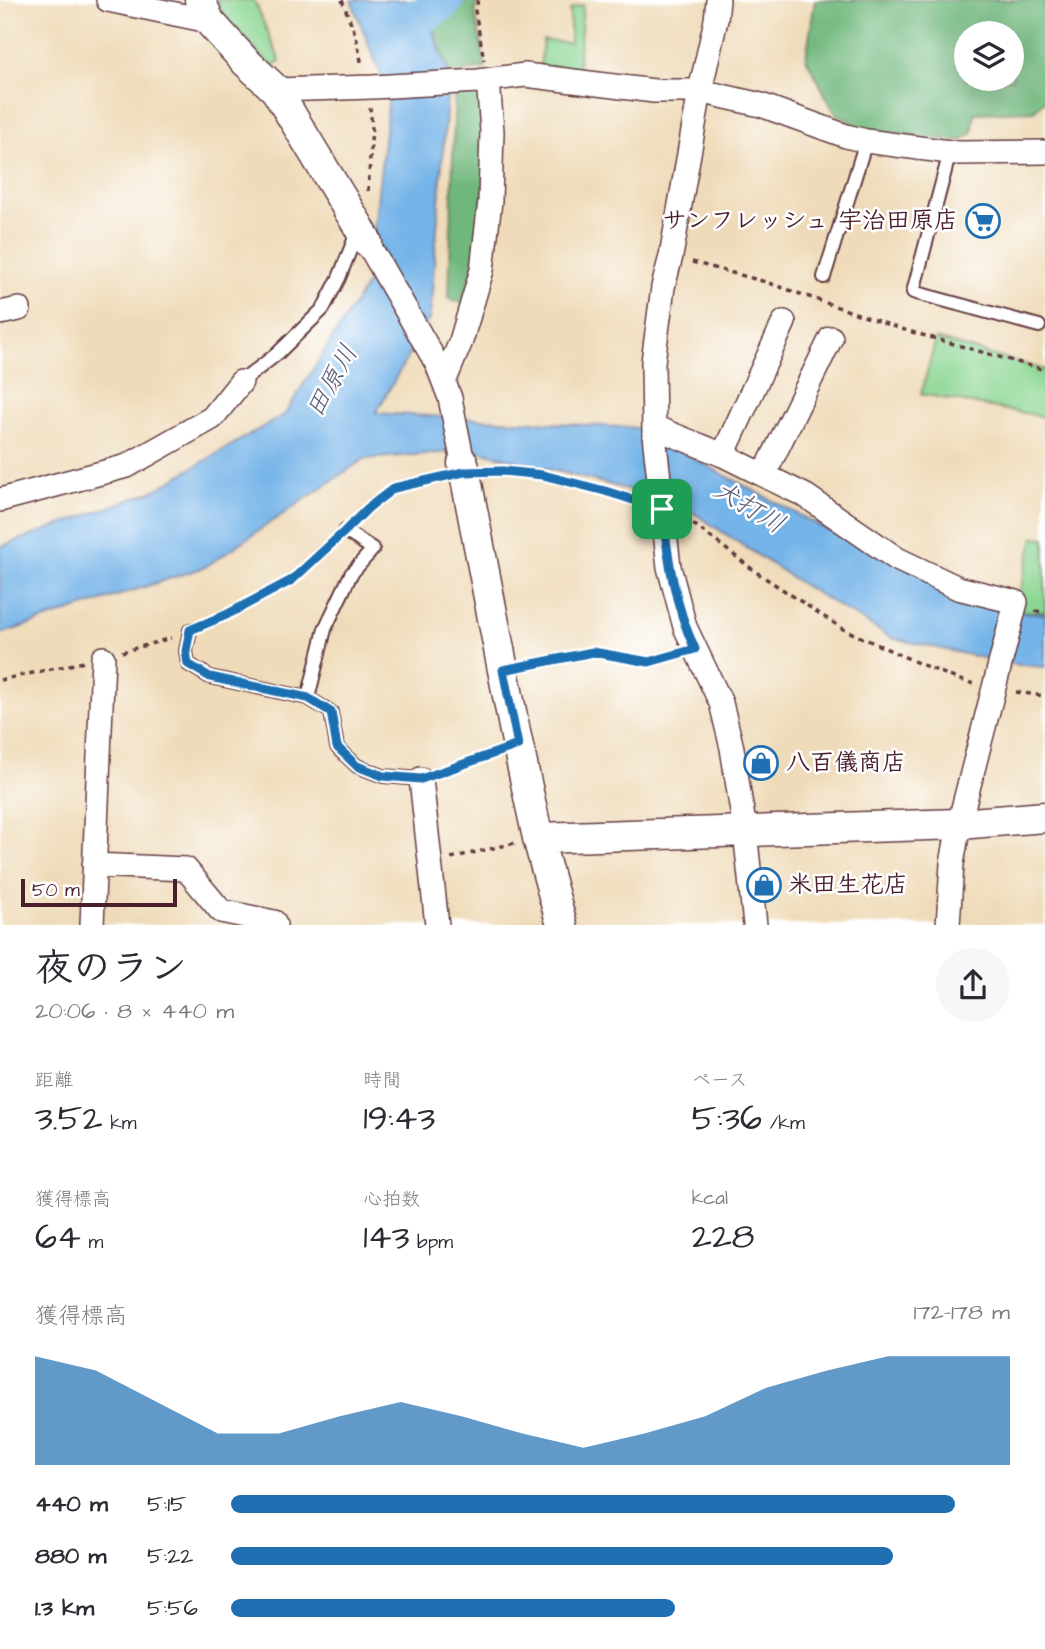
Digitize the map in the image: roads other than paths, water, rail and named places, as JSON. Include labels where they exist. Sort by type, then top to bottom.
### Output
[{"type":"street","points":[[108,0],[204,11],[246,62],[276,90],[363,234],[444,381],[538,838],[562,925]]},
{"type":"street","points":[[718,0],[663,287],[653,362],[654,431],[669,567],[685,627],[721,704],[732,748],[745,831],[755,925]]},
{"type":"street","points":[[276,90],[483,81],[525,75],[654,92],[700,91],[761,105],[866,141],[950,152],[1045,152]]},
{"type":"street","points":[[444,381],[461,341],[482,270],[490,201],[492,131],[483,81]]},
{"type":"street","points":[[723,455],[784,322]]},
{"type":"street","points":[[764,475],[831,338]]},
{"type":"street","points":[[0,500],[127,466],[212,418],[241,382]]},
{"type":"street","points":[[654,431],[723,455],[806,496],[897,559],[958,588],[1016,602],[958,824],[948,925]]},
{"type":"street","points":[[92,925],[103,658]]},
{"type":"street","points":[[421,779],[437,925]]},
{"type":"street","points":[[538,838],[958,824],[1045,817]]},
{"type":"street","points":[[94,866],[186,869],[221,911],[274,922],[275,925]]},
{"type":"lane","points":[[824,277],[866,141]]},
{"type":"lane","points":[[950,152],[913,292],[1039,326]]},
{"type":"lane","points":[[241,382],[278,353],[323,309],[363,234]]},
{"type":"lane","points":[[308,698],[325,629],[351,574],[373,549],[345,531]]},
{"type":"lane","points":[[190,630],[186,651],[188,664],[210,677],[308,698],[331,712],[337,747],[357,766],[383,776],[421,779]]},
{"type":"water","points":[[351,0],[421,0],[449,74],[430,317],[376,413],[637,428],[829,531],[1015,611],[1045,614],[1045,667],[1011,664],[892,638],[803,585],[677,502],[475,450],[364,459],[205,567],[0,634],[0,547],[153,491],[285,414],[368,282],[389,95]]},
{"type":"waterway","points":[[404,28],[445,0]]},
{"type":"place","name":"サンフレッシュ 宇治田原店","points":[[983,221]]},
{"type":"place","name":"八百儀商店","points":[[761,763]]},
{"type":"place","name":"米田生花店","points":[[764,885]]},
{"type":"water label","name":"田原川","points":[[332,381]]},
{"type":"water label","name":"犬打川","points":[[749,507]]}]
